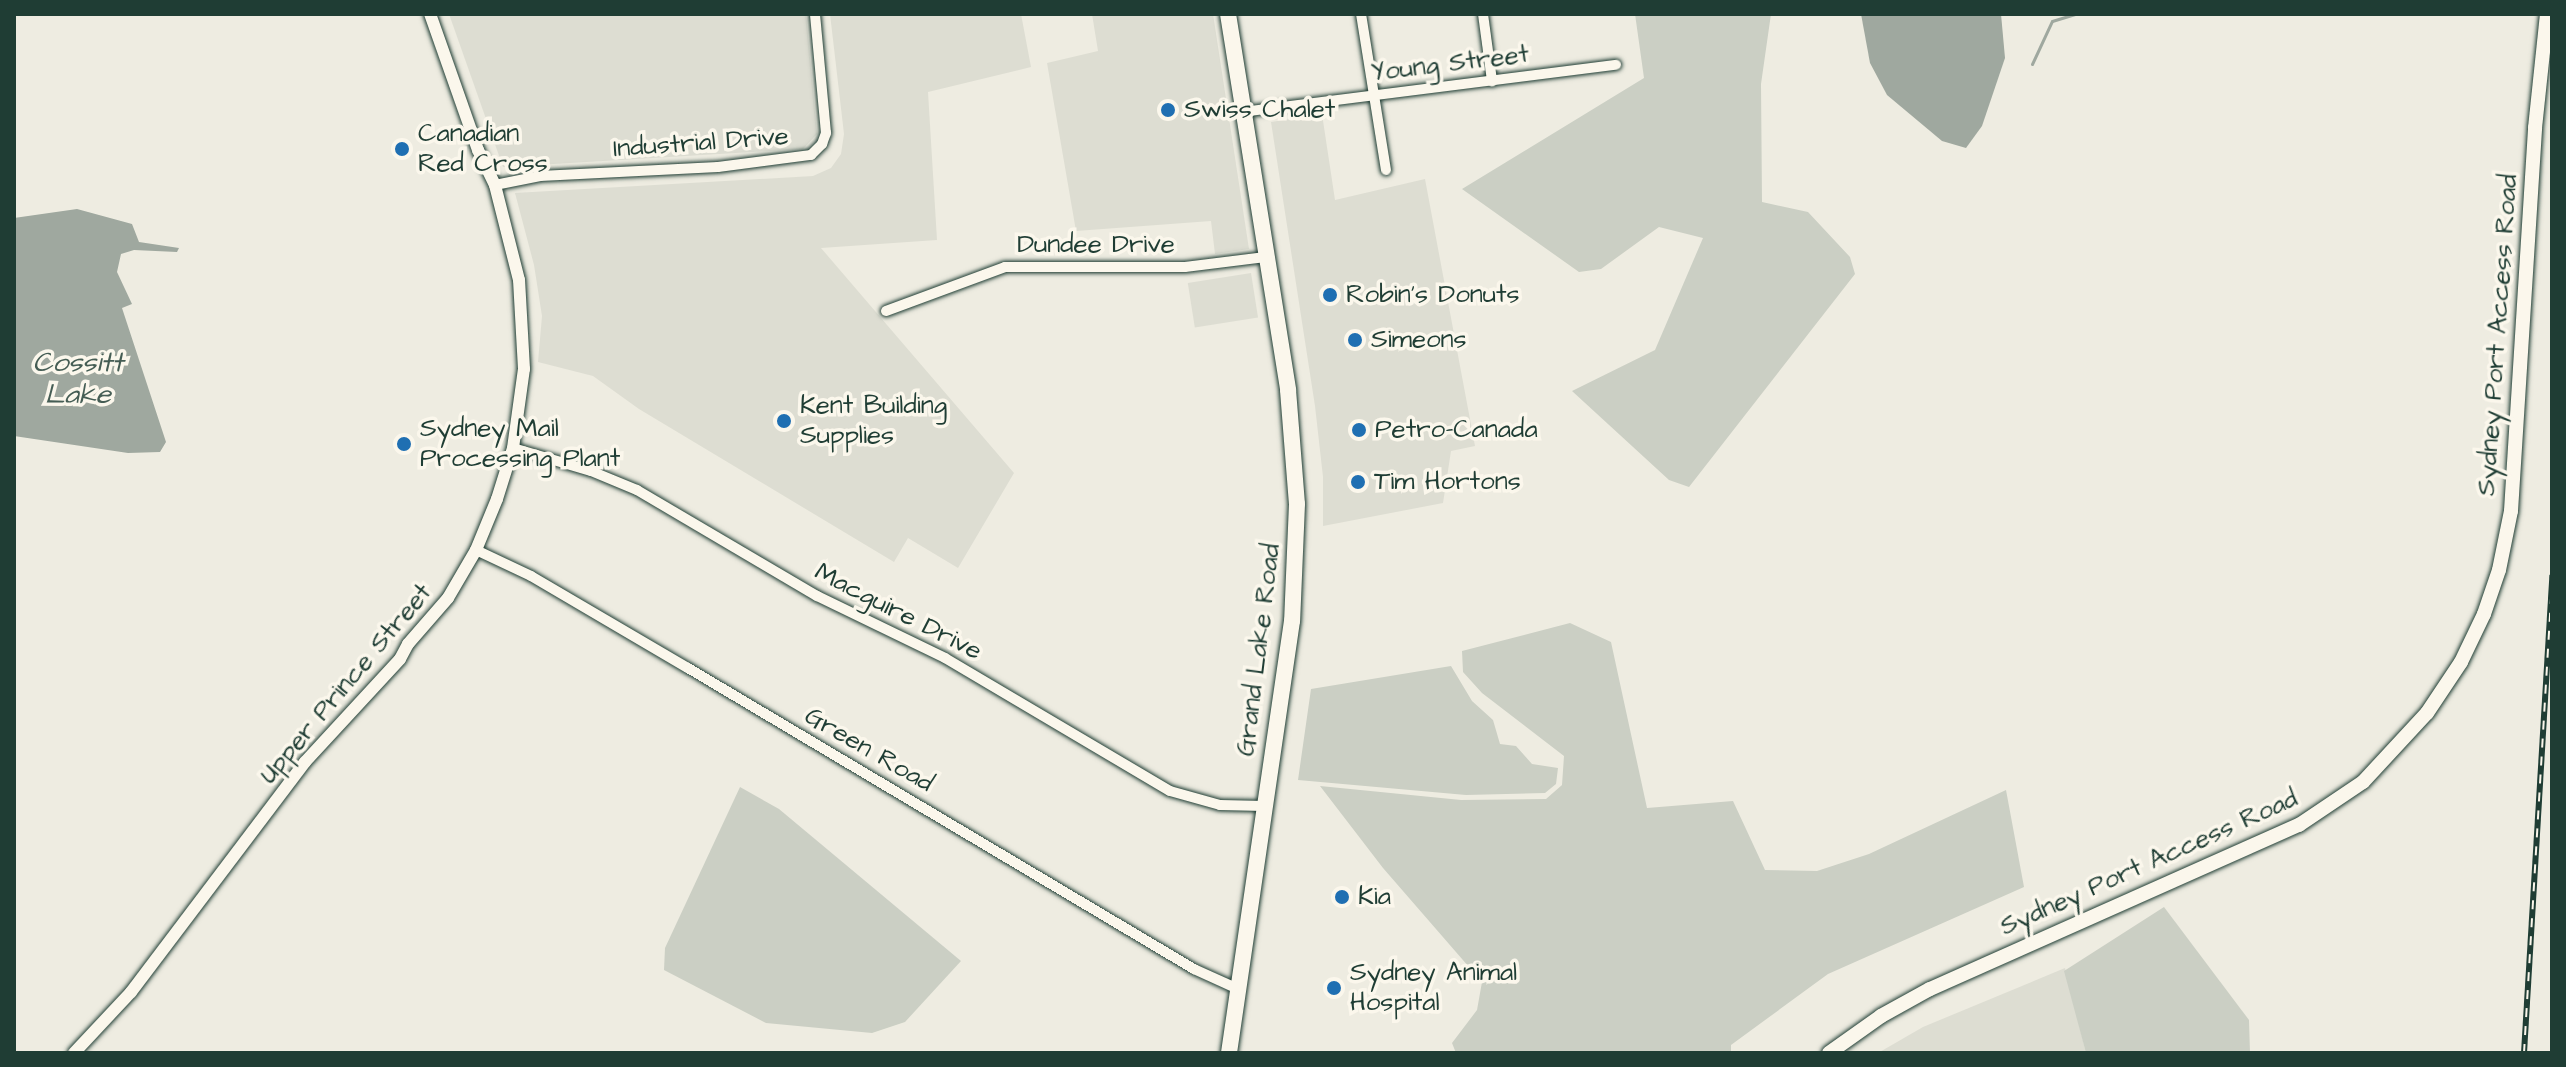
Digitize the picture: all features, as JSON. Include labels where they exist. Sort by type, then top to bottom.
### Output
[{"type":"main road","name":"Grand Lake Road","points":[[1228,14],[1288,390],[1296,463],[1297,538],[1292,621],[1229,1053]]},
{"type":"main road","name":"Sydney Port Access Road","points":[[1829,1053],[1881,1016],[1930,989],[2254,846],[2317,814],[2376,770],[2440,695],[2461,662],[2484,614],[2499,570],[2511,511],[2535,128],[2547,14]]},
{"type":"street","name":"Upper Prince Street","points":[[74,1053],[131,992],[305,762],[400,659],[442,606],[476,550],[513,448],[524,369],[525,330],[510,233],[430,14]]},
{"type":"street","name":"Industrial Drive","points":[[495,185],[540,176],[718,167],[811,155],[822,144],[826,133],[815,14]]},
{"type":"street","points":[[1361,14],[1386,170]]},
{"type":"street","points":[[1483,14],[1492,81]]},
{"type":"street","name":"Young Street","points":[[1242,112],[1616,65]]},
{"type":"street","name":"Dundee Drive","points":[[886,311],[1005,267],[1185,267],[1265,257]]},
{"type":"street","name":"Macguire Drive","points":[[513,448],[591,471],[637,490],[817,596],[945,658],[1170,791],[1220,805],[1264,806]]},
{"type":"street","name":"Green Road","points":[[476,550],[531,576],[1194,969],[1238,989]]},
{"type":"shaded area","points":[[449,14],[806,14],[817,134],[803,149],[503,167]]},
{"type":"shaded area","points":[[830,14],[1021,14],[1031,67],[928,92],[937,240],[821,248],[1014,473],[958,568],[908,538],[894,562],[639,409],[593,376],[538,362],[542,316],[534,265],[515,193],[813,176],[831,168],[841,154],[844,134]]},
{"type":"shaded area","points":[[1092,14],[1213,14],[1249,249],[1215,254],[1211,221],[1076,231],[1047,63],[1098,51]]},
{"type":"shaded area","points":[[1635,14],[1771,14],[1761,84],[1762,202],[1808,212],[1850,257],[1855,274],[1689,487],[1669,480],[1572,391],[1655,350],[1703,238],[1659,227],[1601,269],[1579,272],[1462,189],[1644,78]]},
{"type":"shaded area","points":[[1322,114],[1335,200],[1425,179],[1475,446],[1451,451],[1443,503],[1323,526],[1323,477],[1315,406],[1271,122]]},
{"type":"shaded area","points":[[1251,273],[1258,317],[1195,327],[1188,283]]},
{"type":"shaded area","points":[[1570,623],[1611,642],[1647,808],[1733,801],[1765,870],[1817,871],[1869,854],[2006,790],[2024,887],[1828,974],[1731,1045],[1731,1053],[1456,1053],[1452,1043],[1477,1010],[1482,982],[1383,868],[1320,786],[1461,800],[1546,799],[1562,785],[1564,756],[1482,693],[1463,672],[1462,651]]},
{"type":"shaded area","points":[[1451,666],[1472,701],[1493,720],[1500,744],[1516,746],[1532,764],[1558,768],[1556,784],[1545,793],[1466,795],[1298,780],[1311,689]]},
{"type":"shaded area","points":[[740,787],[779,809],[961,961],[905,1022],[872,1033],[766,1023],[664,970],[665,948]]},
{"type":"shaded area","points":[[2164,907],[2249,1020],[2250,1053],[2086,1053],[2064,971]]},
{"type":"shaded area","points":[[2065,968],[2086,1053],[1878,1053],[1923,1027]]},
{"type":"water","points":[[1861,14],[2001,14],[2005,58],[1982,126],[1966,148],[1942,141],[1887,95],[1870,63]]},
{"type":"water","name":"Cossitt Lake","points":[[77,209],[132,224],[139,242],[179,248],[177,252],[134,250],[121,254],[117,272],[132,304],[122,308],[166,442],[160,452],[128,453],[14,436],[14,218]]},
{"type":"waterway","points":[[2032,64],[2052,21],[2075,14]]},
{"type":"railway","points":[[2524,1053],[2552,575]]},
{"type":"place","name":"Swiss Chalet","points":[[1168,110]]},
{"type":"place","name":"Canadian Red Cross","points":[[402,149]]},
{"type":"place","name":"Robin's Donuts","points":[[1330,295]]},
{"type":"place","name":"Simeons","points":[[1355,340]]},
{"type":"place","name":"Kent Building Supplies","points":[[784,421]]},
{"type":"place","name":"Petro-Canada","points":[[1359,430]]},
{"type":"place","name":"Sydney Mail Processing Plant","points":[[404,444]]},
{"type":"place","name":"Tim Hortons","points":[[1358,482]]},
{"type":"place","name":"Kia","points":[[1342,897]]},
{"type":"place","name":"Sydney Animal Hospital","points":[[1334,988]]}]
